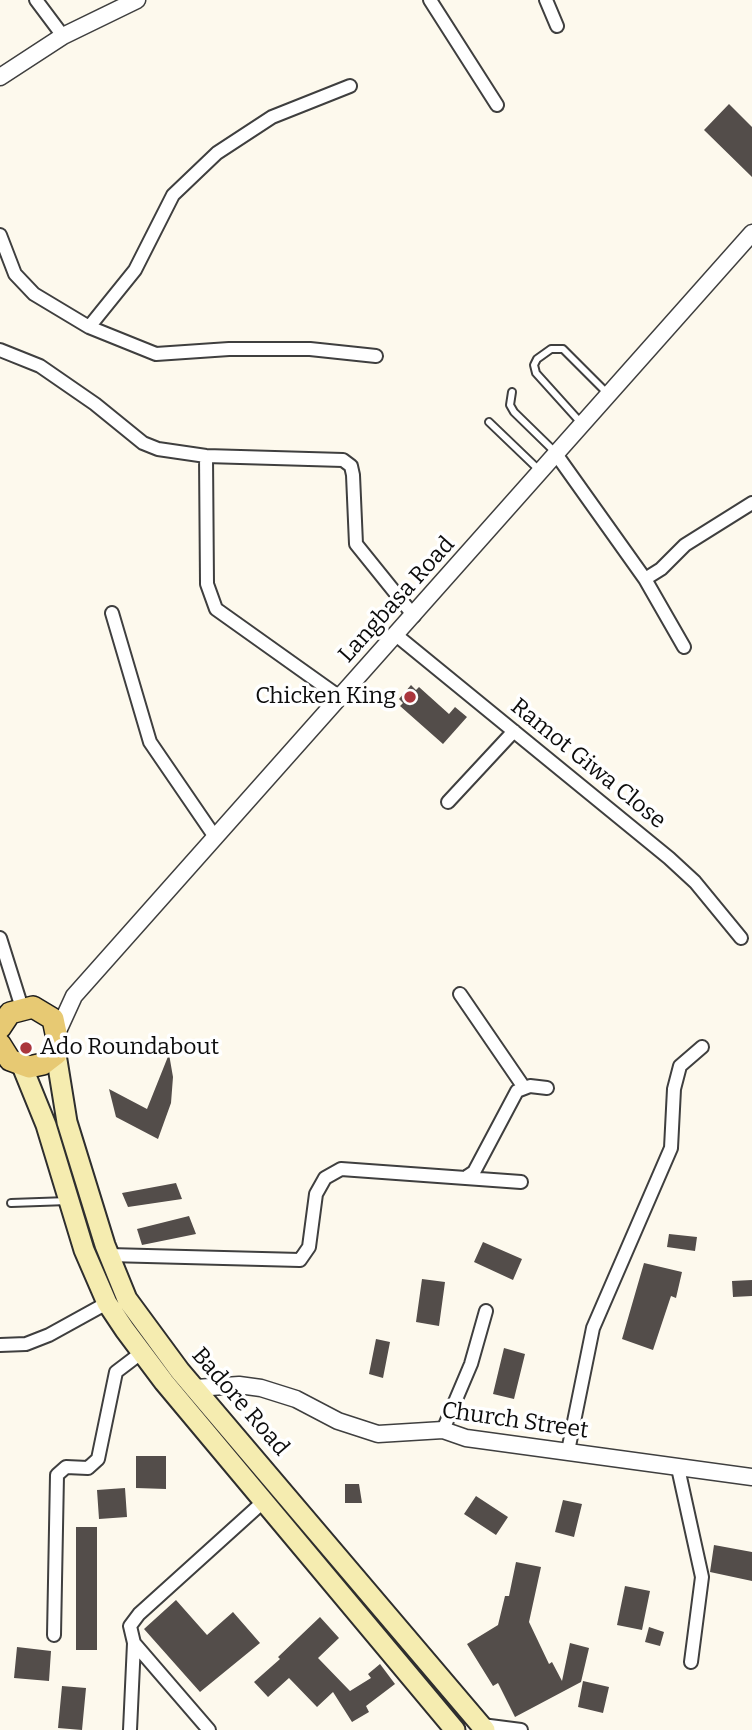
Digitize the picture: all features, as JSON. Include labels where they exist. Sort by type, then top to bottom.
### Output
[{"type":"main road","points":[[44,1011],[53,1019],[58,1031],[56,1054],[36,1066],[22,1066],[10,1060],[5,1029],[44,1011]]},
{"type":"main road","name":"Badore Road","points":[[56,1054],[67,1122],[108,1255],[127,1299],[154,1338],[484,1728]]},
{"type":"main road","name":"Badore Road","points":[[22,1066],[46,1125],[83,1250],[107,1303],[141,1353],[455,1730]]},
{"type":"street","points":[[36,0],[63,36]]},
{"type":"street","points":[[0,78],[63,36],[137,0]]},
{"type":"street","points":[[430,0],[497,105]]},
{"type":"street","points":[[546,0],[557,26]]},
{"type":"street","points":[[89,327],[135,270],[173,195],[217,153],[272,117],[350,86]]},
{"type":"street","name":"Langbasa Road","points":[[74,996],[752,233]]},
{"type":"street","points":[[0,235],[15,274],[34,295],[89,327],[156,354],[229,349],[283,349],[376,356]]},
{"type":"street","points":[[0,350],[40,366],[95,404],[143,443],[158,449],[206,456],[343,460],[351,466],[356,544],[414,616]]},
{"type":"street","points":[[556,454],[645,579],[684,647]]},
{"type":"street","points":[[206,456],[207,584],[216,610],[341,698]]},
{"type":"street","points":[[645,579],[661,569],[685,545],[752,503]]},
{"type":"street","points":[[112,613],[149,743],[215,837]]},
{"type":"street","name":"Ramot Giwa Close","points":[[396,635],[669,858],[695,882],[741,938]]},
{"type":"street","points":[[448,802],[514,731]]},
{"type":"street","points":[[0,938],[5,1029]]},
{"type":"street","points":[[460,994],[523,1086]]},
{"type":"street","points":[[44,1011],[74,996]]},
{"type":"street","points":[[58,1031],[74,996]]},
{"type":"street","points":[[568,1451],[593,1328],[671,1148],[674,1089],[680,1066],[702,1047]]},
{"type":"street","points":[[468,1176],[474,1172],[517,1091],[523,1086],[547,1088]]},
{"type":"street","points":[[108,1255],[300,1260],[309,1247],[316,1194],[325,1178],[341,1169],[468,1176],[521,1182]]},
{"type":"street","points":[[0,1345],[26,1344],[49,1335],[107,1303]]},
{"type":"street","points":[[443,1430],[471,1364],[486,1311]]},
{"type":"street","points":[[54,1635],[57,1475],[66,1467],[88,1468],[98,1459],[116,1372],[141,1353]]},
{"type":"street","name":"Church Street","points":[[196,1388],[239,1385],[261,1388],[296,1399],[338,1421],[377,1434],[398,1435],[443,1430],[466,1438],[752,1477]]},
{"type":"street","points":[[678,1468],[702,1577],[691,1662]]},
{"type":"street","points":[[130,1730],[134,1643],[130,1626],[139,1614],[263,1502]]},
{"type":"street","points":[[134,1643],[209,1730]]},
{"type":"street","points":[[484,1728],[522,1730]]},
{"type":"lane","points":[[582,424],[536,373],[534,365],[537,359],[551,349],[562,349],[608,395]]},
{"type":"lane","points":[[512,392],[510,405],[514,412],[556,454]]},
{"type":"lane","points":[[489,422],[541,472]]},
{"type":"lane","points":[[10,1203],[69,1201]]},
{"type":"building","points":[[729,104],[752,127],[752,177],[704,130]]},
{"type":"building","points":[[411,685],[416,690],[419,687],[449,714],[455,707],[467,717],[443,744],[400,706],[403,703],[399,699]]},
{"type":"building","points":[[169,1054],[173,1077],[171,1103],[158,1139],[116,1117],[109,1089],[147,1109]]},
{"type":"building","points":[[176,1183],[182,1199],[128,1207],[122,1193]]},
{"type":"building","points":[[189,1216],[196,1234],[142,1245],[137,1229]]},
{"type":"building","points":[[669,1234],[697,1237],[695,1251],[667,1247]]},
{"type":"building","points":[[483,1242],[522,1259],[513,1280],[474,1262]]},
{"type":"building","points":[[644,1263],[682,1272],[676,1298],[671,1296],[653,1350],[622,1339]]},
{"type":"building","points":[[422,1279],[445,1282],[439,1326],[416,1322]]},
{"type":"building","points":[[752,1280],[752,1296],[733,1297],[732,1281]]},
{"type":"building","points":[[376,1339],[390,1342],[383,1378],[369,1374]]},
{"type":"building","points":[[504,1348],[525,1354],[514,1399],[493,1394]]},
{"type":"building","points":[[136,1456],[166,1456],[166,1489],[136,1488]]},
{"type":"building","points":[[345,1484],[359,1484],[362,1503],[345,1503]]},
{"type":"building","points":[[125,1488],[127,1517],[99,1519],[97,1490]]},
{"type":"building","points":[[476,1496],[508,1517],[496,1535],[464,1514]]},
{"type":"building","points":[[563,1500],[582,1504],[574,1537],[555,1532]]},
{"type":"building","points":[[76,1527],[97,1527],[97,1650],[76,1650]]},
{"type":"building","points":[[714,1545],[752,1552],[752,1581],[710,1572]]},
{"type":"building","points":[[516,1562],[541,1567],[529,1622],[549,1664],[552,1662],[562,1681],[570,1643],[589,1648],[581,1682],[515,1717],[498,1683],[493,1686],[467,1644],[498,1625],[505,1596],[509,1596]]},
{"type":"building","points":[[625,1586],[650,1591],[642,1630],[617,1625]]},
{"type":"building","points":[[176,1600],[207,1635],[233,1612],[260,1643],[200,1692],[144,1629]]},
{"type":"building","points":[[320,1617],[339,1638],[318,1658],[350,1691],[371,1678],[368,1674],[380,1664],[395,1684],[366,1706],[369,1712],[352,1722],[333,1692],[317,1707],[289,1678],[268,1697],[254,1682]]},
{"type":"building","points":[[649,1627],[664,1632],[660,1646],[645,1642]]},
{"type":"building","points":[[17,1647],[51,1651],[49,1681],[14,1678]]},
{"type":"building","points":[[583,1681],[609,1687],[603,1713],[578,1707]]},
{"type":"building","points":[[62,1686],[86,1688],[82,1730],[58,1728]]},
{"type":"place","name":"Chicken King","points":[[410,697]]},
{"type":"place","name":"Ado Roundabout","points":[[26,1048]]}]
